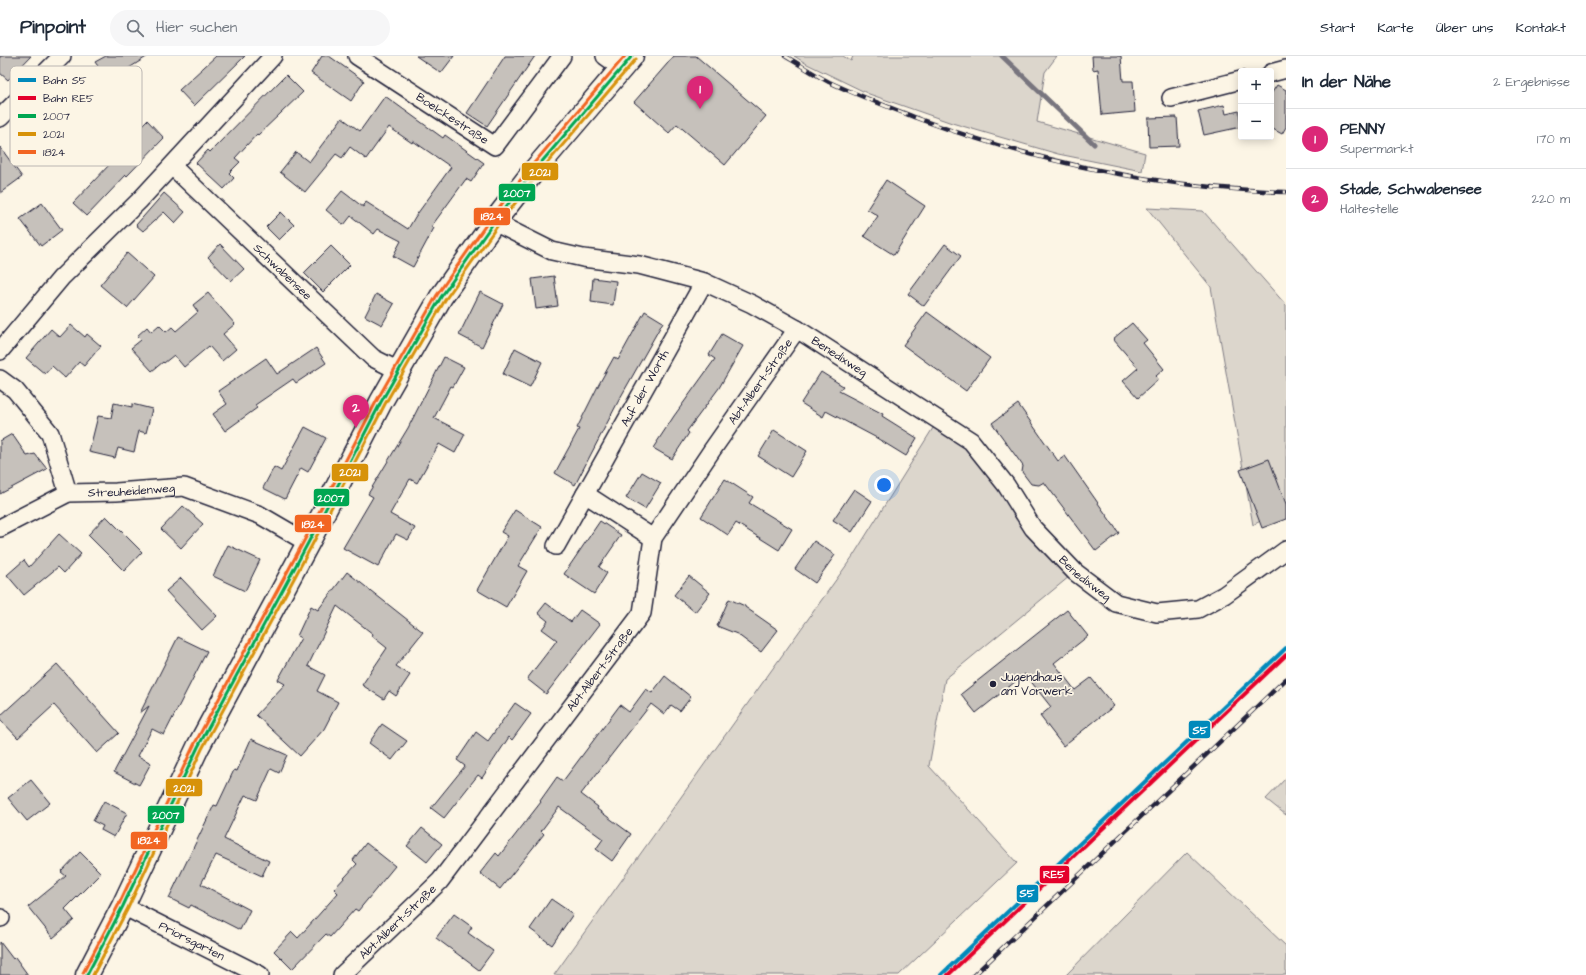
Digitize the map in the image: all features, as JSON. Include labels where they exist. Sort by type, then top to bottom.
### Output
[{"type":"main road","points":[[87,975],[123,906],[198,747],[308,543],[365,433],[441,297],[494,222],[620,60]]},
{"type":"street","points":[[52,66],[62,56]]},
{"type":"street","points":[[0,351],[61,278],[139,201],[274,56]]},
{"type":"street","name":"Boelckestraße","points":[[357,56],[495,146],[562,56]]},
{"type":"street","points":[[1274,72],[1286,69]]},
{"type":"street","points":[[1171,98],[1238,81]]},
{"type":"street","points":[[0,118],[10,108]]},
{"type":"street","name":"Schwabensee","points":[[172,166],[373,358],[399,371]]},
{"type":"street","name":"Benedixweg","points":[[494,222],[552,251],[583,258],[639,265],[704,282],[752,304],[797,329],[971,441],[1006,485],[1033,528],[1076,572],[1116,603],[1157,614],[1198,608],[1224,595],[1286,550]]},
{"type":"street","name":"Auf der Worth","points":[[556,546],[704,282]]},
{"type":"street","name":"Abt-Albert-Straße","points":[[342,975],[440,881],[642,613],[653,538],[712,450],[797,329]]},
{"type":"street","points":[[0,379],[15,390],[50,433],[68,492]]},
{"type":"street","name":"Streuheidenweg","points":[[0,528],[68,492],[116,492],[184,487],[260,516],[308,543]]},
{"type":"street","points":[[585,494],[653,538]]},
{"type":"street","name":"Priorsgarten","points":[[123,906],[260,975]]},
{"type":"shaded area","points":[[794,56],[843,56],[851,61],[853,56],[1057,56],[1045,72],[1037,122],[1145,153],[1142,171],[1058,154],[952,123],[869,94],[807,64]]},
{"type":"shaded area","points":[[1147,208],[1203,211],[1286,305],[1286,507],[1253,525],[1211,287]]},
{"type":"shaded area","points":[[938,420],[946,425],[1075,572],[945,679],[929,766],[1017,863],[899,975],[554,975],[853,556]]},
{"type":"shaded area","points":[[1286,778],[1286,815],[1266,799]]},
{"type":"shaded area","points":[[1187,852],[1286,946],[1286,975],[1066,975]]},
{"type":"building","points":[[0,56],[31,56],[21,66],[10,66],[10,78],[8,80],[0,73]]},
{"type":"building","points":[[106,56],[148,56],[132,66],[98,66],[95,62]]},
{"type":"building","points":[[216,56],[245,56],[194,106],[179,90]]},
{"type":"building","points":[[322,56],[329,56],[364,81],[351,101],[311,73]]},
{"type":"building","points":[[416,56],[454,56],[441,73]]},
{"type":"building","points":[[505,56],[535,56],[487,126],[467,113]]},
{"type":"building","points":[[674,56],[696,56],[766,116],[725,165],[677,124],[669,133],[634,102]]},
{"type":"building","points":[[1092,56],[1121,56],[1123,81],[1133,81],[1135,112],[1102,115],[1098,69],[1093,70]]},
{"type":"building","points":[[286,75],[303,92],[258,135],[257,134],[235,158],[240,162],[229,173],[234,178],[224,189],[196,163],[208,150],[210,152]]},
{"type":"building","points":[[1277,85],[1286,90],[1286,127],[1282,134],[1274,130],[1274,90]]},
{"type":"building","points":[[385,96],[443,138],[445,135],[484,163],[471,182],[466,179],[431,227],[434,228],[413,267],[393,256],[401,241],[378,229],[374,234],[351,216],[344,225],[326,210],[342,191],[363,207],[366,202],[408,229],[451,167],[413,141],[412,143],[389,127],[366,159],[350,147],[342,158],[336,154],[305,192],[280,172],[296,152],[309,162],[342,118],[360,131]]},
{"type":"building","points":[[1224,105],[1226,114],[1238,111],[1238,128],[1204,135],[1198,111]]},
{"type":"building","points":[[1177,117],[1179,146],[1149,147],[1148,118]]},
{"type":"building","points":[[147,120],[164,138],[142,161],[142,125]]},
{"type":"building","points":[[0,147],[10,161],[10,166],[14,166],[22,177],[0,193]]},
{"type":"building","points":[[108,166],[137,166],[127,176],[126,175],[87,216],[73,203]]},
{"type":"building","points":[[886,180],[925,206],[894,255],[864,236],[878,216],[867,209]]},
{"type":"building","points":[[164,193],[185,212],[175,223],[164,212],[143,231],[136,225]]},
{"type":"building","points":[[42,203],[62,230],[41,246],[20,219]]},
{"type":"building","points":[[281,212],[294,225],[279,240],[266,227]]},
{"type":"building","points":[[220,244],[244,269],[231,281],[208,257]]},
{"type":"building","points":[[945,244],[961,256],[924,306],[908,294]]},
{"type":"building","points":[[331,246],[350,265],[323,292],[304,273]]},
{"type":"building","points":[[127,253],[154,277],[127,308],[100,285]]},
{"type":"building","points":[[554,276],[558,306],[536,309],[532,279]]},
{"type":"building","points":[[593,278],[616,281],[613,305],[591,302]]},
{"type":"building","points":[[480,292],[503,304],[482,347],[459,335]]},
{"type":"building","points":[[208,293],[235,324],[223,334],[236,349],[222,361],[209,346],[184,367],[174,355],[152,371],[131,348],[141,340],[137,336],[147,327],[151,332],[159,325],[166,332],[172,327],[176,331],[198,312],[193,305]]},
{"type":"building","points":[[376,294],[394,304],[382,325],[365,316]]},
{"type":"building","points":[[645,311],[663,322],[619,400],[575,485],[555,473],[579,429],[577,428],[614,357],[618,360]]},
{"type":"building","points":[[927,312],[990,358],[966,391],[903,345]]},
{"type":"building","points":[[1132,323],[1147,340],[1143,343],[1164,369],[1156,376],[1159,379],[1138,398],[1123,381],[1138,368],[1113,339]]},
{"type":"building","points":[[71,325],[85,337],[87,334],[101,346],[84,366],[79,362],[65,378],[52,366],[45,374],[26,358],[51,329],[60,337]]},
{"type":"building","points":[[722,334],[743,346],[719,388],[687,431],[689,433],[672,459],[653,448],[715,359],[709,355]]},
{"type":"building","points":[[316,348],[326,363],[296,383],[293,379],[255,405],[257,408],[225,431],[213,414],[227,404],[218,391],[266,358],[277,374]]},
{"type":"building","points":[[515,348],[542,362],[530,387],[503,374]]},
{"type":"building","points":[[444,357],[464,367],[453,387],[451,386],[434,418],[465,434],[455,453],[439,444],[417,483],[410,479],[390,514],[415,528],[408,540],[396,534],[378,567],[343,548],[373,497],[368,494],[408,428]]},
{"type":"building","points":[[821,372],[843,386],[839,391],[883,414],[882,416],[917,438],[906,456],[875,437],[826,411],[823,417],[801,403]]},
{"type":"building","points":[[114,403],[132,407],[132,404],[152,409],[146,433],[139,431],[134,452],[118,448],[115,458],[89,452],[98,416],[111,418]]},
{"type":"building","points":[[1018,404],[1058,461],[1065,456],[1119,533],[1096,551],[1044,482],[1039,485],[1031,484],[1022,472],[1023,466],[992,423]]},
{"type":"building","points":[[305,427],[326,438],[308,472],[301,468],[285,499],[263,488],[274,467],[281,471]]},
{"type":"building","points":[[774,430],[807,451],[791,477],[758,456]]},
{"type":"building","points":[[12,434],[27,456],[35,454],[47,469],[0,494],[0,441]]},
{"type":"building","points":[[1269,459],[1286,504],[1286,519],[1262,528],[1240,470]]},
{"type":"building","points":[[642,472],[661,483],[645,509],[626,498]]},
{"type":"building","points":[[725,479],[753,497],[749,503],[792,529],[779,550],[736,523],[728,535],[701,517]]},
{"type":"building","points":[[854,489],[872,501],[852,532],[833,520]]},
{"type":"building","points":[[183,506],[203,524],[181,548],[161,529]]},
{"type":"building","points":[[515,510],[542,527],[518,566],[527,571],[506,607],[477,590],[508,536],[501,532]]},
{"type":"building","points":[[106,516],[142,552],[124,571],[88,535]]},
{"type":"building","points":[[600,521],[621,535],[599,567],[607,573],[594,594],[564,574]]},
{"type":"building","points":[[59,534],[81,554],[64,573],[58,567],[24,595],[7,575],[24,560],[29,567]]},
{"type":"building","points":[[814,541],[835,555],[815,583],[795,569]]},
{"type":"building","points":[[228,545],[260,560],[245,591],[213,576]]},
{"type":"building","points":[[347,572],[423,632],[396,666],[410,675],[396,696],[389,691],[384,699],[362,685],[387,648],[372,636],[373,634],[337,606],[308,666],[325,675],[317,691],[338,702],[324,729],[300,756],[256,715],[285,684],[278,680],[301,638],[297,636],[311,606],[318,610]]},
{"type":"building","points":[[689,576],[710,593],[695,612],[674,595]]},
{"type":"building","points":[[181,578],[217,616],[202,630],[166,591]]},
{"type":"building","points":[[729,599],[745,606],[778,630],[761,652],[737,634],[717,626]]},
{"type":"building","points":[[546,603],[571,622],[580,610],[600,624],[546,694],[527,679],[557,640],[542,629],[548,621],[538,613]]},
{"type":"building","name":"Jugendhaus am Vorwerk","points":[[1067,610],[1088,636],[1054,663],[1075,690],[1091,678],[1114,706],[1063,746],[1040,716],[1051,707],[1025,674],[976,713],[961,694]]},
{"type":"building","points":[[178,637],[207,651],[164,735],[152,729],[138,756],[151,763],[139,785],[114,772],[149,706],[140,713]]},
{"type":"building","points":[[57,664],[119,733],[97,753],[54,705],[18,738],[0,719],[0,716]]},
{"type":"building","points":[[665,676],[691,697],[680,711],[671,705],[664,714],[651,704],[581,794],[598,807],[597,809],[631,834],[612,861],[596,849],[603,839],[559,807],[541,831],[544,834],[500,889],[480,873],[496,853],[499,856],[541,802],[540,801],[557,777],[563,781],[620,705],[629,712],[646,689],[652,693]]},
{"type":"building","points":[[515,703],[531,714],[512,740],[509,737],[482,778],[478,775],[444,818],[431,808],[465,766],[457,760],[476,732],[488,741]]},
{"type":"building","points":[[382,724],[407,741],[392,760],[369,743]]},
{"type":"building","points":[[251,739],[287,755],[279,773],[271,769],[257,800],[245,795],[224,839],[269,861],[262,876],[216,855],[201,884],[250,910],[240,930],[191,905],[189,908],[169,898],[214,805],[217,806],[234,770],[237,771]]},
{"type":"building","points":[[31,780],[50,803],[27,821],[8,798]]},
{"type":"building","points":[[104,801],[127,813],[114,837],[101,830],[103,826],[93,821]]},
{"type":"building","points":[[422,828],[442,844],[427,862],[407,846]]},
{"type":"building","points":[[366,843],[395,866],[358,911],[355,909],[330,937],[326,934],[292,969],[274,951],[292,932],[298,938],[338,893],[334,889],[357,864],[353,860]]},
{"type":"building","points":[[80,852],[101,873],[65,909],[74,920],[53,938],[28,907],[66,876],[61,872]]},
{"type":"building","points":[[551,899],[573,914],[552,945],[530,929]]},
{"type":"building","points":[[454,914],[472,927],[468,933],[493,951],[479,970],[436,938]]},
{"type":"building","points":[[0,942],[13,959],[15,957],[28,975],[0,975]]},
{"type":"waterway","points":[[1002,56],[1094,144]]},
{"type":"railway","points":[[785,56],[829,82],[863,97],[922,120],[1011,149],[1101,171],[1147,179],[1239,190],[1286,192]]},
{"type":"railway","points":[[974,975],[1286,679]]},
{"type":"rail line","name":"S5","points":[[941,975],[1286,648]]},
{"type":"rail line","name":"RE5","points":[[948,975],[1286,655]]},
{"type":"transit line","name":"1824","points":[[83,973],[119,904],[194,745],[304,541],[377,400],[437,295],[490,219],[529,169],[625,56]]},
{"type":"transit line","name":"2007","points":[[87,975],[123,906],[198,747],[308,543],[381,402],[441,297],[494,222],[533,172],[632,56]]},
{"type":"transit line","name":"2021","points":[[93,975],[128,908],[202,749],[312,545],[385,404],[445,300],[498,225],[537,175],[636,59]]},
{"type":"place","name":"PENNY","points":[[700,109]]},
{"type":"place","name":"Stade, Schwabensee","points":[[356,428]]},
{"type":"place","name":"Jugendhaus am Vorwerk","points":[[993,684]]}]
